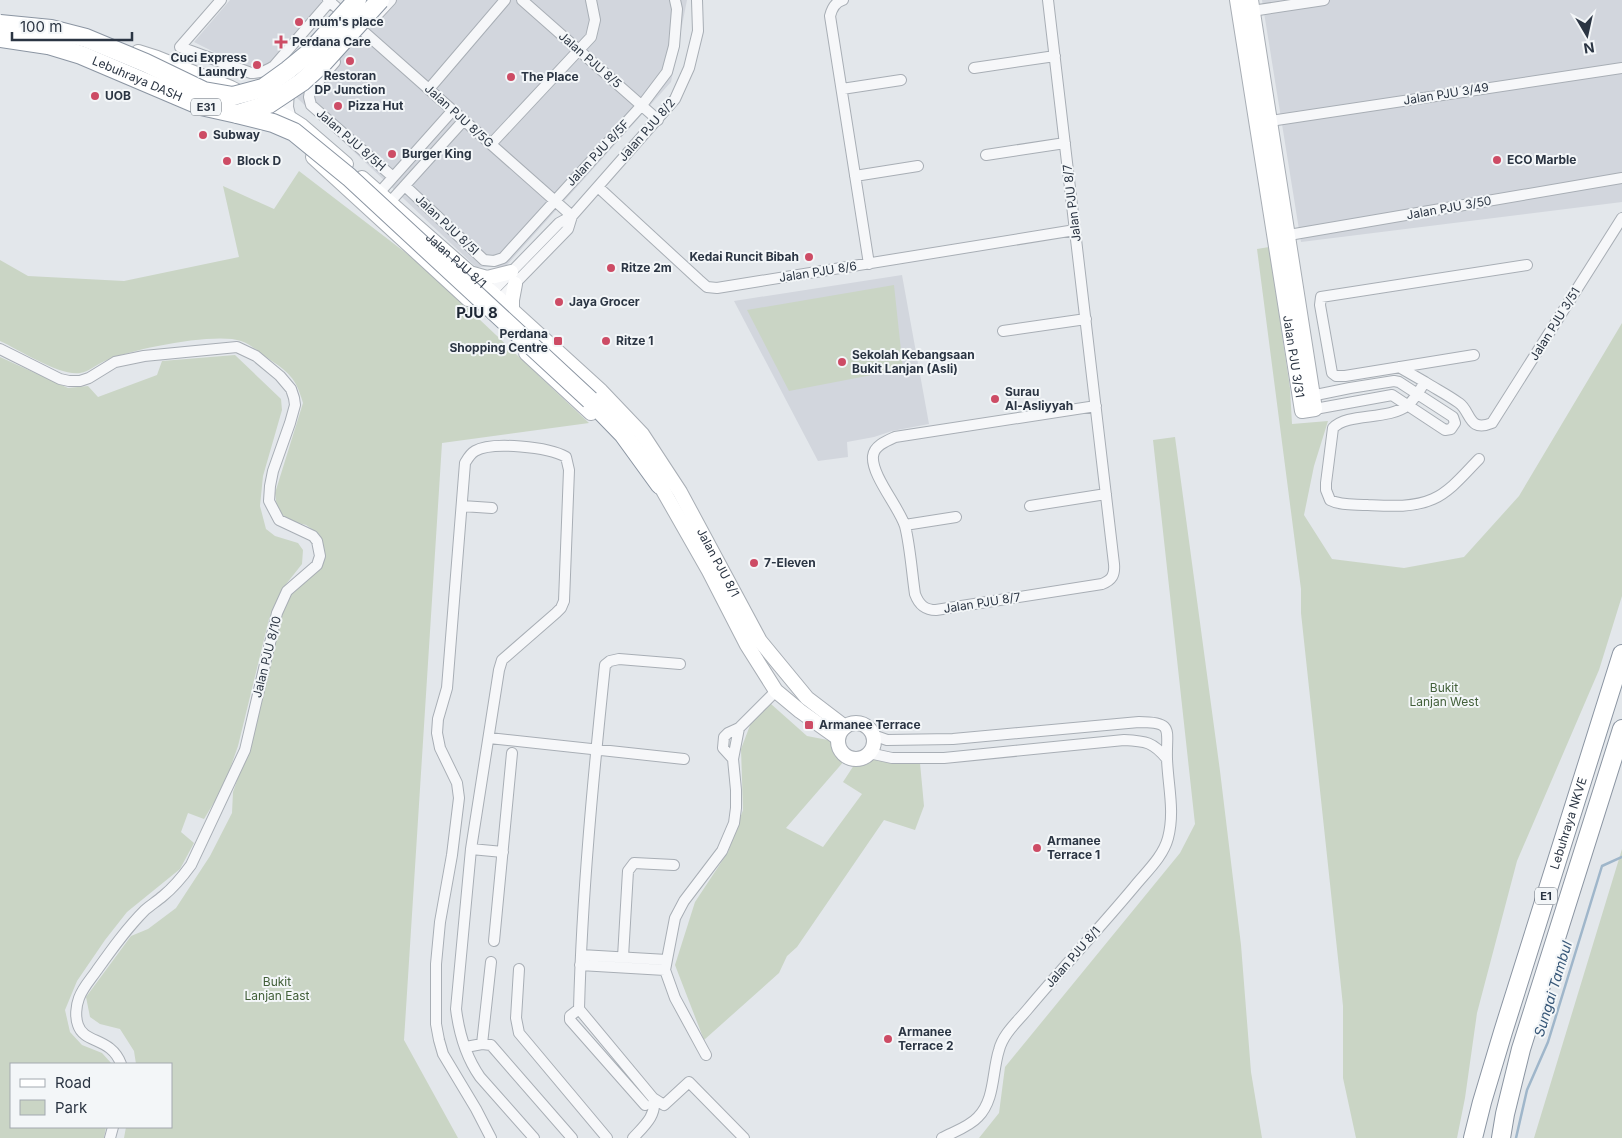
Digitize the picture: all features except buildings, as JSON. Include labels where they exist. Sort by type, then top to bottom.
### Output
[{"type":"highway","name":"Lebuhraya DASH","points":[[0,25],[51,29],[86,38],[204,91],[233,96],[263,88],[288,70],[310,52],[357,0]]},
{"type":"highway","name":"Lebuhraya DASH","points":[[0,38],[48,45],[81,55],[201,106],[236,114],[269,104],[302,82],[323,63],[380,0]]},
{"type":"highway","points":[[236,114],[273,123],[294,132],[349,177],[590,400],[623,434],[660,486]]},
{"type":"highway","name":"Lebuhraya NKVE","points":[[1473,1138],[1503,1032],[1622,654]]},
{"type":"highway","name":"Lebuhraya NKVE","points":[[1501,1138],[1521,1049],[1622,729]]},
{"type":"main road","name":"Jalan PJU 3/31","points":[[1237,0],[1281,236],[1309,401]]},
{"type":"main road","name":"Jalan PJU 3/31","points":[[1252,6],[1270,121],[1281,236]]},
{"type":"main road","name":"Jalan PJU 8/1","points":[[0,25],[42,29],[104,42],[157,58],[249,96],[302,126],[512,310],[601,391],[642,434],[680,492],[715,568],[747,645],[776,691],[800,711],[842,732]]},
{"type":"main road","name":"Jalan PJU 8/1","points":[[0,44],[65,48],[150,71],[205,94],[292,139],[481,310],[624,445],[660,486],[715,568],[760,641],[807,698],[842,732]]},
{"type":"main road","points":[[467,271],[487,278],[513,278],[512,310]]},
{"type":"main road","points":[[858,723],[864,725],[873,734],[874,744],[869,753],[859,758],[848,757],[840,749],[842,732],[858,723]]},
{"type":"street","points":[[221,0],[180,47],[251,73],[256,73],[266,71],[274,66],[330,0]]},
{"type":"street","name":"Jalan PJU 8/5G","points":[[330,0],[572,216]]},
{"type":"street","points":[[291,119],[288,97],[292,84],[349,18],[362,0]]},
{"type":"street","name":"Jalan PJU 8/5H","points":[[391,0],[310,91],[310,101],[315,109],[393,177]]},
{"type":"street","points":[[429,89],[505,0]]},
{"type":"street","name":"Jalan PJU 8/5","points":[[522,0],[658,120]]},
{"type":"street","points":[[490,144],[580,51],[591,37],[594,29],[594,12],[591,0]]},
{"type":"street","name":"Jalan PJU 8/5F","points":[[554,201],[642,105],[667,72],[674,46],[678,10],[676,0]]},
{"type":"street","name":"Jalan PJU 8/2","points":[[481,310],[513,278],[568,229],[572,216],[675,99],[689,68],[698,31],[697,0]]},
{"type":"street","points":[[843,0],[835,5],[830,16],[869,264]]},
{"type":"street","name":"Jalan PJU 8/7","points":[[1048,0],[1054,56],[1086,319],[1115,571],[1108,581],[928,610],[918,601],[905,525],[878,475],[873,460],[873,454],[876,449],[886,441],[895,438],[1096,406]]},
{"type":"street","points":[[1252,6],[1324,0]]},
{"type":"street","points":[[249,96],[264,94],[278,87],[349,18]]},
{"type":"street","points":[[974,68],[1054,56]]},
{"type":"street","name":"Jalan PJU 3/49","points":[[1270,121],[1622,68]]},
{"type":"street","points":[[842,89],[901,80]]},
{"type":"street","points":[[385,198],[393,177],[453,110]]},
{"type":"street","points":[[385,198],[405,186],[464,120]]},
{"type":"street","points":[[986,155],[1065,143]]},
{"type":"street","points":[[855,176],[918,166]]},
{"type":"street","name":"Jalan PJU 3/50","points":[[1281,236],[1622,178]]},
{"type":"street","name":"Jalan PJU 8/5I","points":[[405,186],[484,260],[494,261],[503,258],[554,201]]},
{"type":"street","name":"Jalan PJU 8/6","points":[[598,187],[707,287],[717,288],[1075,230]]},
{"type":"street","name":"Jalan PJU 3/51","points":[[1425,382],[1460,403],[1473,422],[1485,425],[1492,423],[1622,218]]},
{"type":"street","points":[[1474,355],[1336,376],[1332,373],[1330,363],[1320,305],[1321,297],[1528,265]]},
{"type":"street","points":[[1003,331],[1086,319]]},
{"type":"street","name":"Jalan PJU 8/10","points":[[0,349],[60,379],[80,381],[89,378],[115,362],[144,356],[238,347],[256,356],[280,376],[291,389],[294,398],[295,405],[274,471],[269,501],[279,520],[313,536],[317,541],[320,556],[317,565],[287,591],[277,613],[245,750],[191,864],[181,879],[165,895],[146,909],[128,928],[84,987],[78,1000],[76,1016],[80,1030],[114,1051],[120,1063]]},
{"type":"street","points":[[1399,367],[1425,382],[1408,405],[1388,414],[1345,420],[1333,428],[1326,483],[1326,490],[1330,500],[1344,504],[1392,506],[1426,501],[1446,491],[1479,459]]},
{"type":"street","points":[[1394,381],[1399,382],[1453,417],[1455,423],[1454,427],[1445,430],[1392,395],[1309,401],[1350,388],[1394,381]]},
{"type":"street","points":[[491,1138],[443,1054],[436,1024],[436,964],[440,922],[454,846],[458,798],[458,783],[440,748],[437,734],[438,719],[447,688],[465,463],[470,454],[476,450],[501,445],[552,451],[566,457],[569,470],[564,601],[556,613],[502,660],[499,670],[471,850],[456,1009],[459,1028],[473,1067],[534,1138]]},
{"type":"street","points":[[1030,506],[1106,494]]},
{"type":"street","points":[[462,506],[492,508]]},
{"type":"street","points":[[905,525],[956,518]]},
{"type":"street","points":[[633,1138],[653,1113],[654,1104],[649,1102],[570,1020],[570,1016],[579,1009],[580,960],[605,665],[610,661],[619,660],[680,664]]},
{"type":"street","points":[[706,1055],[675,998],[666,965],[675,918],[684,901],[722,851],[734,822],[736,790],[733,759],[726,752],[722,742],[724,737],[739,728],[776,691]]},
{"type":"street","name":"Jalan PJU 8/1","points":[[873,734],[887,740],[954,739],[1122,723],[1156,722],[1164,725],[1166,728],[1172,812],[1171,828],[1163,852],[1004,1037],[999,1048],[990,1097],[985,1108],[977,1118],[942,1138]]},
{"type":"street","points":[[1122,723],[1124,740]]},
{"type":"street","points":[[489,738],[684,758]]},
{"type":"street","points":[[869,753],[892,758],[944,758],[1124,740],[1150,743],[1167,758]]},
{"type":"street","points":[[494,941],[512,753]]},
{"type":"street","points":[[471,850],[503,852]]},
{"type":"street","points":[[623,957],[628,872],[630,866],[634,862],[674,866]]},
{"type":"street","points":[[580,960],[623,957],[666,965]]},
{"type":"street","points":[[580,960],[666,965]]},
{"type":"street","points":[[482,1044],[490,962]]},
{"type":"street","points":[[519,969],[516,1018],[519,1034],[607,1138]]},
{"type":"street","points":[[466,1047],[482,1044],[491,1045],[496,1049],[572,1138]]},
{"type":"street","points":[[649,1102],[664,1104],[689,1082],[744,1138]]},
{"type":"shaded area","points":[[230,0],[326,0],[267,68],[254,72],[194,42]]},
{"type":"shaded area","points":[[378,0],[687,0],[671,82],[505,267],[476,267],[295,96]]},
{"type":"shaded area","points":[[1262,0],[1622,0],[1622,202],[1301,242]]},
{"type":"shaded area","name":"Sekolah Kebangsaan Bukit Lanjan (Asli)","points":[[902,275],[929,424],[847,442],[848,457],[818,461],[734,301]]},
{"type":"green space","name":"Bukit Lanjan East","points":[[299,171],[423,266],[589,423],[442,443],[404,1040],[458,1138],[124,1138],[126,1128],[172,1128],[172,1063],[136,1063],[134,1051],[120,1029],[100,1024],[90,1017],[86,997],[131,936],[148,929],[176,908],[210,856],[232,813],[233,792],[254,732],[286,599],[318,568],[323,549],[319,534],[306,525],[287,520],[277,508],[275,493],[303,403],[294,381],[286,371],[248,344],[229,339],[213,339],[174,343],[135,351],[104,361],[80,373],[61,371],[0,341],[0,260],[28,276],[124,281],[239,257],[223,186],[274,209]]},
{"type":"green space","name":"Bukit Lanjan West","points":[[1269,247],[1290,388],[1292,424],[1328,421],[1314,466],[1304,515],[1332,559],[1404,568],[1464,557],[1519,496],[1622,323],[1622,596],[1599,670],[1517,861],[1477,1013],[1465,1098],[1457,1138],[1356,1138],[1343,1078],[1343,1006],[1301,613],[1301,589],[1257,249]]},
{"type":"green space","points":[[894,285],[903,369],[789,391],[747,310]]},
{"type":"green space","points":[[235,355],[281,399],[282,410],[263,476],[260,506],[266,529],[275,536],[298,543],[303,550],[302,564],[283,588],[269,619],[238,746],[224,786],[204,819],[188,813],[181,832],[194,843],[180,869],[127,912],[105,940],[77,981],[65,1010],[70,1032],[82,1045],[102,1053],[111,1063],[10,1063],[10,1128],[106,1128],[104,1138],[0,1138],[0,357],[68,388],[88,386],[98,397],[157,375],[162,361]]},
{"type":"green space","points":[[1175,437],[1220,771],[1241,945],[1251,1072],[1262,1138],[979,1138],[999,1113],[1005,1067],[1180,853],[1195,824],[1153,440]]},
{"type":"green space","points":[[771,704],[807,736],[833,741],[834,755],[845,760],[786,828],[823,847],[862,794],[843,782],[856,762],[870,759],[920,763],[924,806],[915,830],[884,820],[797,947],[787,956],[779,973],[704,1040],[675,965],[695,902],[728,852],[743,810],[741,749],[752,720]]},
{"type":"green space","points":[[1622,849],[1622,1138],[1534,1138]]},
{"type":"waterway","name":"Sungai Tambul","points":[[1516,1138],[1527,1090],[1548,1042],[1602,866],[1622,857]]},
{"type":"place","name":"mum's place","points":[[299,22]]},
{"type":"place","name":"Perdana Care","points":[[281,42]]},
{"type":"place","name":"Restoran DP Junction","points":[[350,61]]},
{"type":"place","name":"Cuci Express Laundry","points":[[257,65]]},
{"type":"place","name":"The Place","points":[[511,77]]},
{"type":"place","name":"UOB","points":[[95,96]]},
{"type":"place","name":"Pizza Hut","points":[[338,106]]},
{"type":"place","name":"Subway","points":[[203,135]]},
{"type":"place","name":"Burger King","points":[[392,154]]},
{"type":"place","name":"ECO Marble","points":[[1497,160]]},
{"type":"place","name":"Block D","points":[[227,161]]},
{"type":"place","name":"Kedai Runcit Bibah","points":[[809,257]]},
{"type":"place","name":"Ritze 2m","points":[[611,268]]},
{"type":"place","name":"Jaya Grocer","points":[[559,302]]},
{"type":"place","name":"Perdana Shopping Centre","points":[[558,341]]},
{"type":"place","name":"Ritze 1","points":[[606,341]]},
{"type":"place","name":"Sekolah Kebangsaan Bukit Lanjan (Asli)","points":[[842,362]]},
{"type":"place","name":"Surau Al-Asliyyah","points":[[995,399]]},
{"type":"place","name":"7-Eleven","points":[[754,563]]},
{"type":"place","name":"Armanee Terrace","points":[[809,725]]},
{"type":"place","name":"Armanee Terrace 1","points":[[1037,848]]},
{"type":"place","name":"Armanee Terrace 2","points":[[888,1039]]},
{"type":"district","name":"PJU 8","points":[[477,313]]}]
